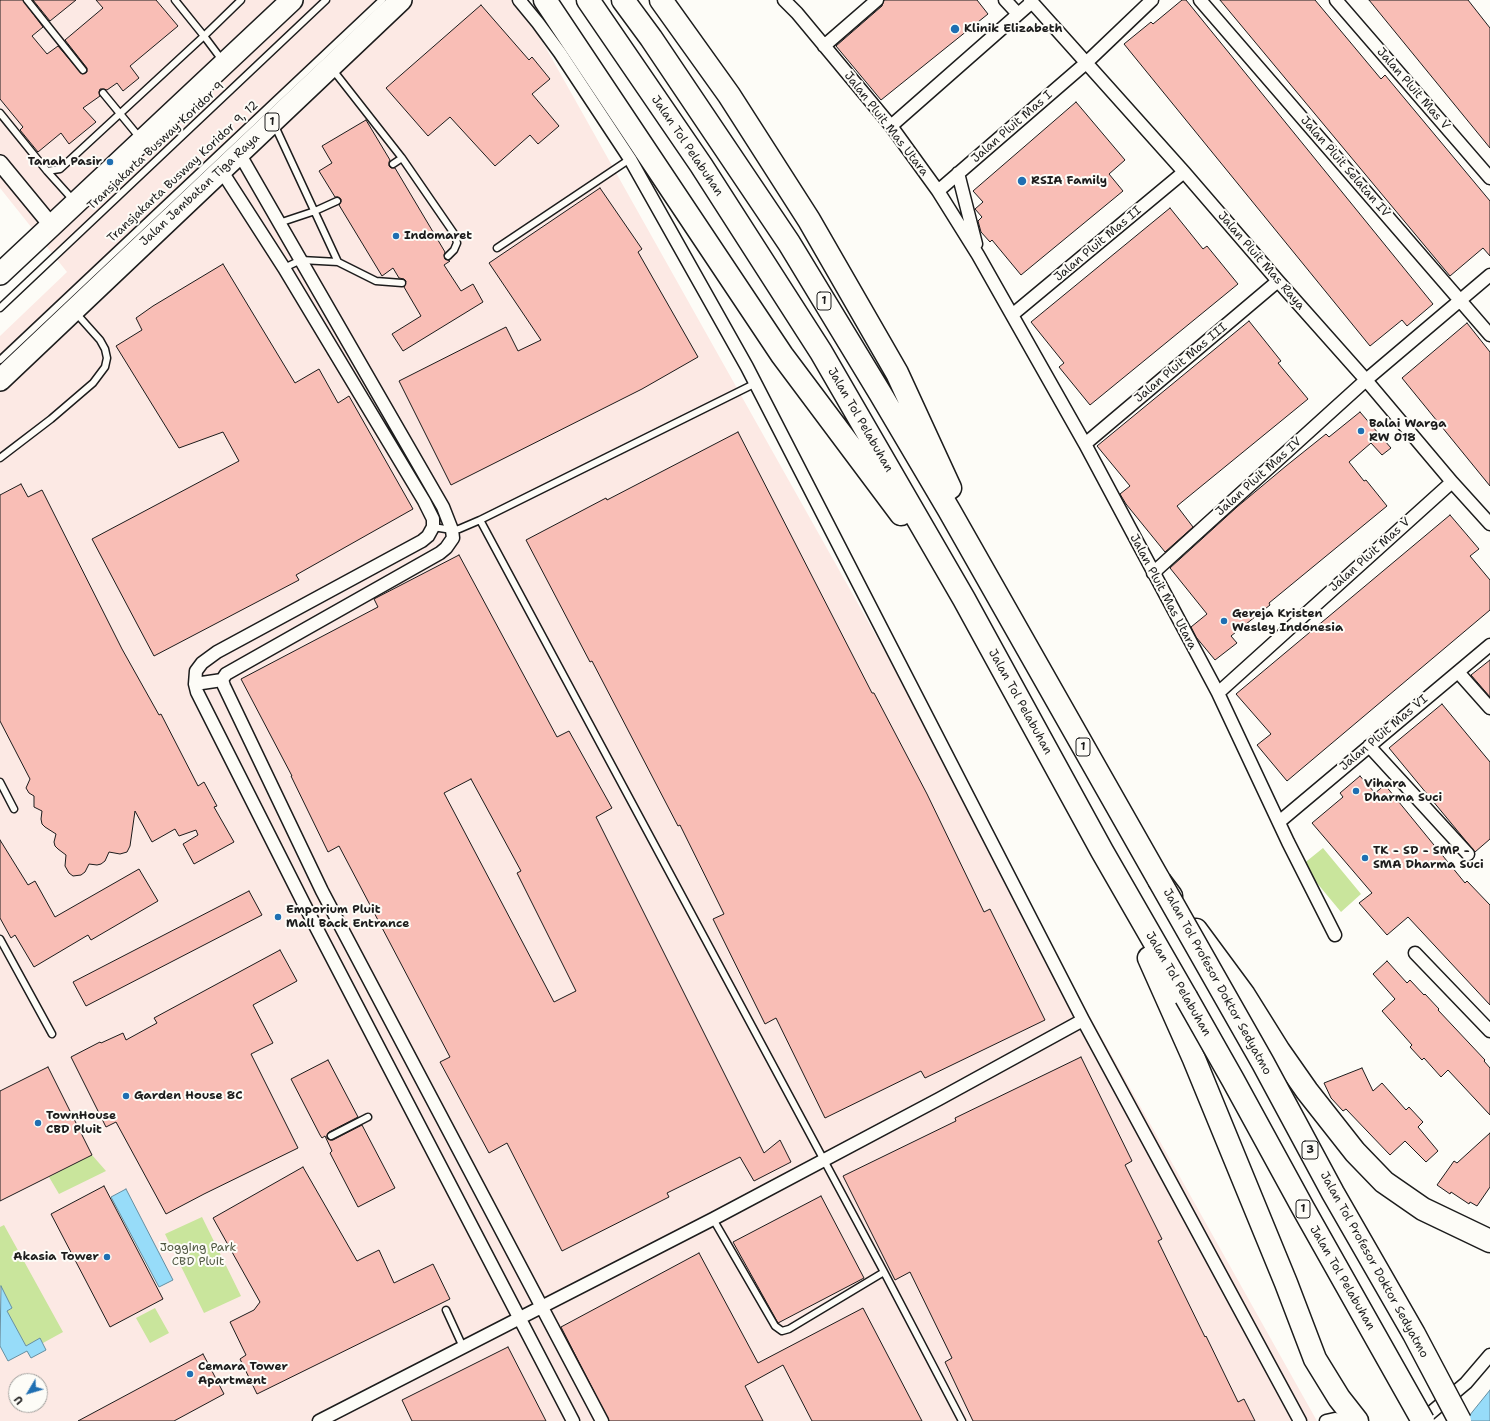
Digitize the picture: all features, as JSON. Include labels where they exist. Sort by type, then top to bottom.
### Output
[{"type":"highway","points":[[0,274],[292,0]]},
{"type":"highway","name":"Jalan Jembatan Tiga Raya","points":[[0,380],[401,0]]},
{"type":"highway","points":[[545,0],[782,355],[964,599]]},
{"type":"highway","name":"Jalan Tol Pelabuhan","points":[[588,0],[701,165],[821,352],[964,599],[1102,851],[1233,1080],[1422,1421]]},
{"type":"highway","name":"1","points":[[623,0],[651,38],[789,243],[880,394],[1008,614],[1159,880]]},
{"type":"highway","points":[[661,0],[729,95],[809,220],[897,373],[1008,614]]},
{"type":"highway","points":[[1102,851],[1194,1059],[1283,1276],[1315,1359],[1339,1398],[1357,1421]]},
{"type":"highway","points":[[1159,880],[1244,995],[1295,1074],[1355,1152],[1384,1182],[1423,1209],[1490,1241]]},
{"type":"highway","name":"Jalan Tol Profesor Doktor Sedyatmo","points":[[1159,880],[1263,1064],[1336,1199],[1414,1334],[1460,1421]]},
{"type":"street","points":[[519,0],[560,53],[630,159],[756,383],[1083,1020],[1300,1421]]},
{"type":"street","name":"Jalan Pluit Mas Utara","points":[[784,0],[797,12],[891,126],[938,191],[978,255],[1085,444],[1218,693],[1279,822],[1335,935]]},
{"type":"street","points":[[824,46],[877,0]]},
{"type":"street","points":[[1005,0],[1018,14]]},
{"type":"street","name":"Jalan Pluit Mas I","points":[[938,191],[1086,63],[1152,0]]},
{"type":"street","name":"Jalan Pluit Selatan IV","points":[[1200,0],[1490,335]]},
{"type":"street","name":"Jalan Pluit Mas V","points":[[1336,0],[1490,178]]},
{"type":"street","points":[[891,126],[1031,1]]},
{"type":"street","name":"Jalan Pluit Mas Raya","points":[[1031,1],[1184,172],[1490,524]]},
{"type":"street","points":[[195,684],[222,680],[226,674],[440,553],[453,538],[452,530],[443,507],[239,153]]},
{"type":"street","points":[[0,163],[51,225]]},
{"type":"street","points":[[221,170],[284,268],[424,501],[432,519],[433,527],[428,536],[422,541],[217,652],[202,663],[196,671],[195,684],[200,701],[304,904],[326,943],[573,1421]]},
{"type":"street","name":"Jalan Pluit Mas II","points":[[1012,315],[1184,172]]},
{"type":"street","name":"Jalan Pluit Mas Utara","points":[[958,173],[978,255]]},
{"type":"street","name":"Jalan Pluit Mas IV","points":[[1153,573],[1366,380],[1490,275]]},
{"type":"street","name":"Jalan Pluit Mas III","points":[[1085,444],[1278,281]]},
{"type":"street","name":"Jalan Pluit Mas V","points":[[1218,693],[1452,482]]},
{"type":"street","name":"Jalan Pluit Mas VI","points":[[1279,822],[1490,645]]},
{"type":"street","points":[[1458,672],[1490,708]]},
{"type":"street","points":[[222,680],[226,692],[322,891],[602,1421]]},
{"type":"street","points":[[1369,746],[1468,854]]},
{"type":"street","points":[[1415,953],[1490,1031]]},
{"type":"street","points":[[320,1421],[713,1219],[939,1099],[1083,1020]]},
{"type":"street","points":[[1422,1421],[1466,1383],[1490,1355]]},
{"type":"lane","points":[[27,0],[83,70]]},
{"type":"lane","points":[[175,0],[225,63]]},
{"type":"lane","points":[[47,171],[60,169],[241,0]]},
{"type":"lane","name":"Transjakarta Busway Koridor 9","points":[[0,308],[326,0]]},
{"type":"lane","name":"Transjakarta Busway Koridor 9, 12","points":[[0,360],[382,0]]},
{"type":"lane","points":[[331,66],[402,158],[455,235],[457,243],[454,250],[448,256]]},
{"type":"lane","points":[[103,93],[142,140]]},
{"type":"lane","points":[[0,114],[75,203]]},
{"type":"lane","points":[[273,121],[338,262]]},
{"type":"lane","points":[[393,164],[402,158]]},
{"type":"lane","points":[[497,248],[630,159]]},
{"type":"lane","points":[[279,223],[315,211],[337,201]]},
{"type":"lane","points":[[284,268],[301,260],[338,262],[376,282],[402,283]]},
{"type":"lane","points":[[0,458],[51,419],[101,375],[107,358],[105,349],[100,340],[74,310]]},
{"type":"lane","points":[[433,527],[452,530],[459,529],[480,520],[756,383]]},
{"type":"lane","points":[[480,520],[824,1159],[962,1421]]},
{"type":"lane","points":[[0,782],[14,809]]},
{"type":"lane","points":[[0,939],[52,1034]]},
{"type":"lane","points":[[330,1136],[368,1117]]},
{"type":"lane","points":[[713,1219],[775,1326],[782,1330],[789,1330],[884,1272]]},
{"type":"lane","points":[[446,1310],[463,1347]]},
{"type":"shaded area","points":[[0,0],[519,0],[1317,1421],[0,1421],[0,336],[67,272],[0,188]]},
{"type":"green space","points":[[1323,848],[1361,894],[1341,912],[1302,865]]},
{"type":"green space","points":[[92,1155],[106,1171],[59,1194],[49,1177]]},
{"type":"green space","name":"Jogging Park CBD Pluit","points":[[202,1217],[241,1296],[204,1313],[165,1234]]},
{"type":"green space","points":[[4,1225],[63,1332],[43,1343],[40,1339],[26,1346],[7,1311],[12,1308],[0,1287],[0,1227]]},
{"type":"green space","points":[[155,1308],[169,1333],[150,1343],[136,1318]]},
{"type":"water","points":[[126,1189],[173,1280],[159,1287],[111,1197]]},
{"type":"water","points":[[1,1286],[12,1308],[7,1311],[26,1346],[40,1338],[46,1350],[31,1358],[27,1351],[8,1361],[0,1346]]},
{"type":"water","points":[[1490,1390],[1490,1421],[1465,1421]]},
{"type":"building","points":[[0,0],[23,0],[43,27],[32,36],[47,54],[58,46],[82,74],[87,72],[87,68],[65,40],[103,8],[96,0],[156,0],[178,26],[130,66],[139,78],[123,91],[117,83],[107,90],[100,89],[100,96],[83,108],[96,122],[69,144],[61,133],[38,152],[20,130],[23,127],[0,99]]},
{"type":"building","points":[[33,0],[76,0],[50,21]]},
{"type":"building","points":[[884,0],[977,0],[988,14],[881,100],[836,46],[882,6]]},
{"type":"building","points":[[1182,0],[1186,0],[1433,304],[1407,326],[1402,320],[1370,346],[1124,44],[1151,22],[1153,24]]},
{"type":"building","points":[[1220,0],[1315,0],[1381,79],[1385,75],[1490,201],[1490,256],[1483,248],[1450,276]]},
{"type":"building","points":[[1369,0],[1468,0],[1490,28],[1490,148]]},
{"type":"building","points":[[481,5],[529,60],[532,57],[550,79],[532,94],[559,126],[538,144],[530,135],[495,166],[450,117],[428,136],[386,88]]},
{"type":"building","points":[[1076,102],[1125,160],[1109,174],[1123,191],[1021,275],[992,240],[990,242],[981,232],[978,221],[982,217],[975,209],[983,202],[973,191]]},
{"type":"building","points":[[366,120],[390,160],[389,166],[391,168],[395,168],[445,252],[445,259],[450,261],[444,265],[461,291],[473,284],[483,302],[403,351],[392,334],[421,316],[404,287],[406,281],[399,278],[393,268],[382,276],[339,205],[341,199],[335,197],[319,171],[332,163],[322,146]]},
{"type":"building","points":[[600,188],[642,249],[638,252],[698,357],[642,389],[451,485],[399,381],[506,327],[518,351],[541,340],[489,263]]},
{"type":"building","points":[[1170,208],[1203,249],[1207,246],[1238,284],[1090,405],[1059,367],[1064,363],[1031,322]]},
{"type":"building","points":[[223,264],[295,383],[319,369],[338,403],[349,396],[413,509],[296,575],[299,580],[154,656],[92,539],[239,461],[223,432],[179,448],[116,346],[142,330],[136,318],[153,306]]},
{"type":"building","points":[[1249,321],[1281,361],[1278,363],[1308,399],[1177,506],[1193,527],[1165,552],[1126,504],[1120,494],[1130,486],[1097,446]]},
{"type":"building","points":[[1467,323],[1490,352],[1490,486],[1402,378]]},
{"type":"building","points":[[1360,412],[1391,448],[1382,455],[1371,443],[1349,462],[1387,506],[1231,636],[1237,643],[1215,660],[1196,637],[1191,627],[1207,614],[1170,568],[1237,507],[1286,466],[1326,434],[1329,437]]},
{"type":"building","points":[[738,432],[872,693],[874,693],[927,794],[984,912],[990,909],[1045,1020],[925,1078],[921,1071],[825,1118],[776,1018],[765,1024],[713,919],[724,914],[680,825],[678,826],[592,661],[590,662],[526,540]]},
{"type":"building","points":[[21,484],[28,497],[42,490],[122,649],[159,715],[161,714],[198,786],[204,782],[217,806],[214,807],[234,842],[194,864],[183,844],[198,835],[196,830],[179,836],[175,829],[152,842],[135,811],[130,846],[127,852],[120,854],[109,852],[105,861],[101,864],[89,864],[85,872],[81,875],[73,876],[69,873],[65,866],[66,855],[55,846],[54,842],[56,834],[42,824],[42,811],[34,807],[34,796],[29,793],[26,788],[30,779],[0,721],[0,495]]},
{"type":"building","points":[[1450,515],[1479,549],[1470,556],[1490,580],[1490,610],[1287,781],[1257,745],[1271,734],[1236,694]]},
{"type":"building","points":[[459,555],[557,737],[569,731],[612,808],[596,817],[764,1153],[780,1140],[791,1162],[754,1181],[740,1157],[667,1193],[669,1197],[562,1251],[507,1143],[489,1153],[440,1062],[450,1057],[339,846],[328,852],[292,776],[241,679],[378,607],[374,599]],"holes":[[[471,779],[521,871],[517,873],[576,991],[554,1002],[444,793]]]},
{"type":"building","points":[[1490,660],[1490,697],[1471,675]]},
{"type":"building","points":[[1442,704],[1490,762],[1490,839],[1475,852],[1389,748]]},
{"type":"building","points":[[1360,776],[1375,793],[1385,785],[1465,883],[1467,881],[1490,905],[1490,1005],[1408,917],[1387,935],[1359,903],[1372,893],[1312,823],[1343,797],[1340,793]]},
{"type":"building","points":[[0,840],[28,885],[35,881],[55,917],[139,869],[158,901],[91,940],[88,935],[34,967],[15,935],[11,938],[0,918]]},
{"type":"building","points":[[249,891],[262,915],[86,1006],[73,982]]},
{"type":"building","points":[[280,950],[297,981],[253,1005],[273,1043],[251,1054],[298,1148],[166,1214],[116,1122],[106,1127],[71,1057],[100,1042],[101,1043],[123,1033],[126,1040],[157,1023],[154,1018]]},
{"type":"building","points":[[1387,961],[1407,983],[1410,980],[1424,995],[1425,994],[1485,1060],[1484,1061],[1490,1068],[1490,1115],[1448,1070],[1441,1077],[1424,1058],[1422,1060],[1410,1047],[1412,1045],[1382,1011],[1395,999],[1373,974]]},
{"type":"building","points":[[1081,1057],[1132,1161],[1125,1165],[1162,1239],[1158,1241],[1238,1402],[1244,1399],[1255,1421],[973,1421],[945,1362],[952,1358],[910,1272],[895,1280],[843,1176],[956,1121],[955,1118]]},
{"type":"building","points":[[328,1060],[358,1117],[329,1132],[327,1138],[333,1140],[362,1125],[395,1188],[358,1207],[330,1153],[332,1151],[325,1136],[322,1138],[320,1135],[291,1079]]},
{"type":"building","name":"TownHouse CBD Pluit","points":[[48,1067],[92,1155],[0,1201],[0,1091]]},
{"type":"building","points":[[1362,1068],[1373,1091],[1382,1083],[1406,1110],[1409,1107],[1423,1122],[1418,1127],[1438,1151],[1426,1162],[1405,1141],[1390,1155],[1346,1109],[1343,1111],[1331,1098],[1324,1083]]},
{"type":"building","points":[[1490,1133],[1490,1187],[1477,1206],[1470,1202],[1469,1204],[1437,1185],[1454,1161],[1457,1163]]},
{"type":"building","points":[[303,1167],[357,1261],[379,1250],[394,1283],[433,1264],[450,1299],[257,1394],[240,1359],[246,1355],[230,1322],[254,1310],[260,1302],[213,1218]]},
{"type":"building","name":"Akasia Tower","points":[[104,1186],[163,1299],[110,1327],[51,1214]]},
{"type":"building","points":[[821,1196],[864,1278],[778,1323],[733,1242]]},
{"type":"building","points":[[699,1253],[758,1363],[863,1308],[922,1421],[812,1421],[783,1365],[745,1386],[763,1421],[609,1421],[561,1327]]},
{"type":"building","points":[[508,1347],[546,1421],[412,1421],[402,1400]]},
{"type":"building","name":"Cemara Tower Apartment","points":[[203,1354],[224,1394],[174,1421],[78,1421]]},
{"type":"place","name":"Klinik Elizabeth","points":[[955,29]]},
{"type":"place","name":"Tanah Pasir","points":[[110,162]]},
{"type":"place","name":"RSIA Family","points":[[1022,181]]},
{"type":"place","name":"Indomaret","points":[[396,236]]},
{"type":"place","name":"Balai Warga RW 018","points":[[1361,431]]},
{"type":"place","name":"Gereja Kristen Wesley Indonesia","points":[[1224,621]]},
{"type":"place","name":"Vihara Dharma Suci","points":[[1356,791]]},
{"type":"place","name":"TK - SD - SMP - SMA Dharma Suci","points":[[1365,858]]},
{"type":"place","name":"Emporium Pluit Mall Back Entrance","points":[[278,917]]},
{"type":"place","name":"Garden House 8C","points":[[126,1096]]},
{"type":"place","name":"TownHouse CBD Pluit","points":[[38,1123]]},
{"type":"place","name":"Akasia Tower","points":[[107,1257]]},
{"type":"place","name":"Cemara Tower Apartment","points":[[190,1374]]}]
